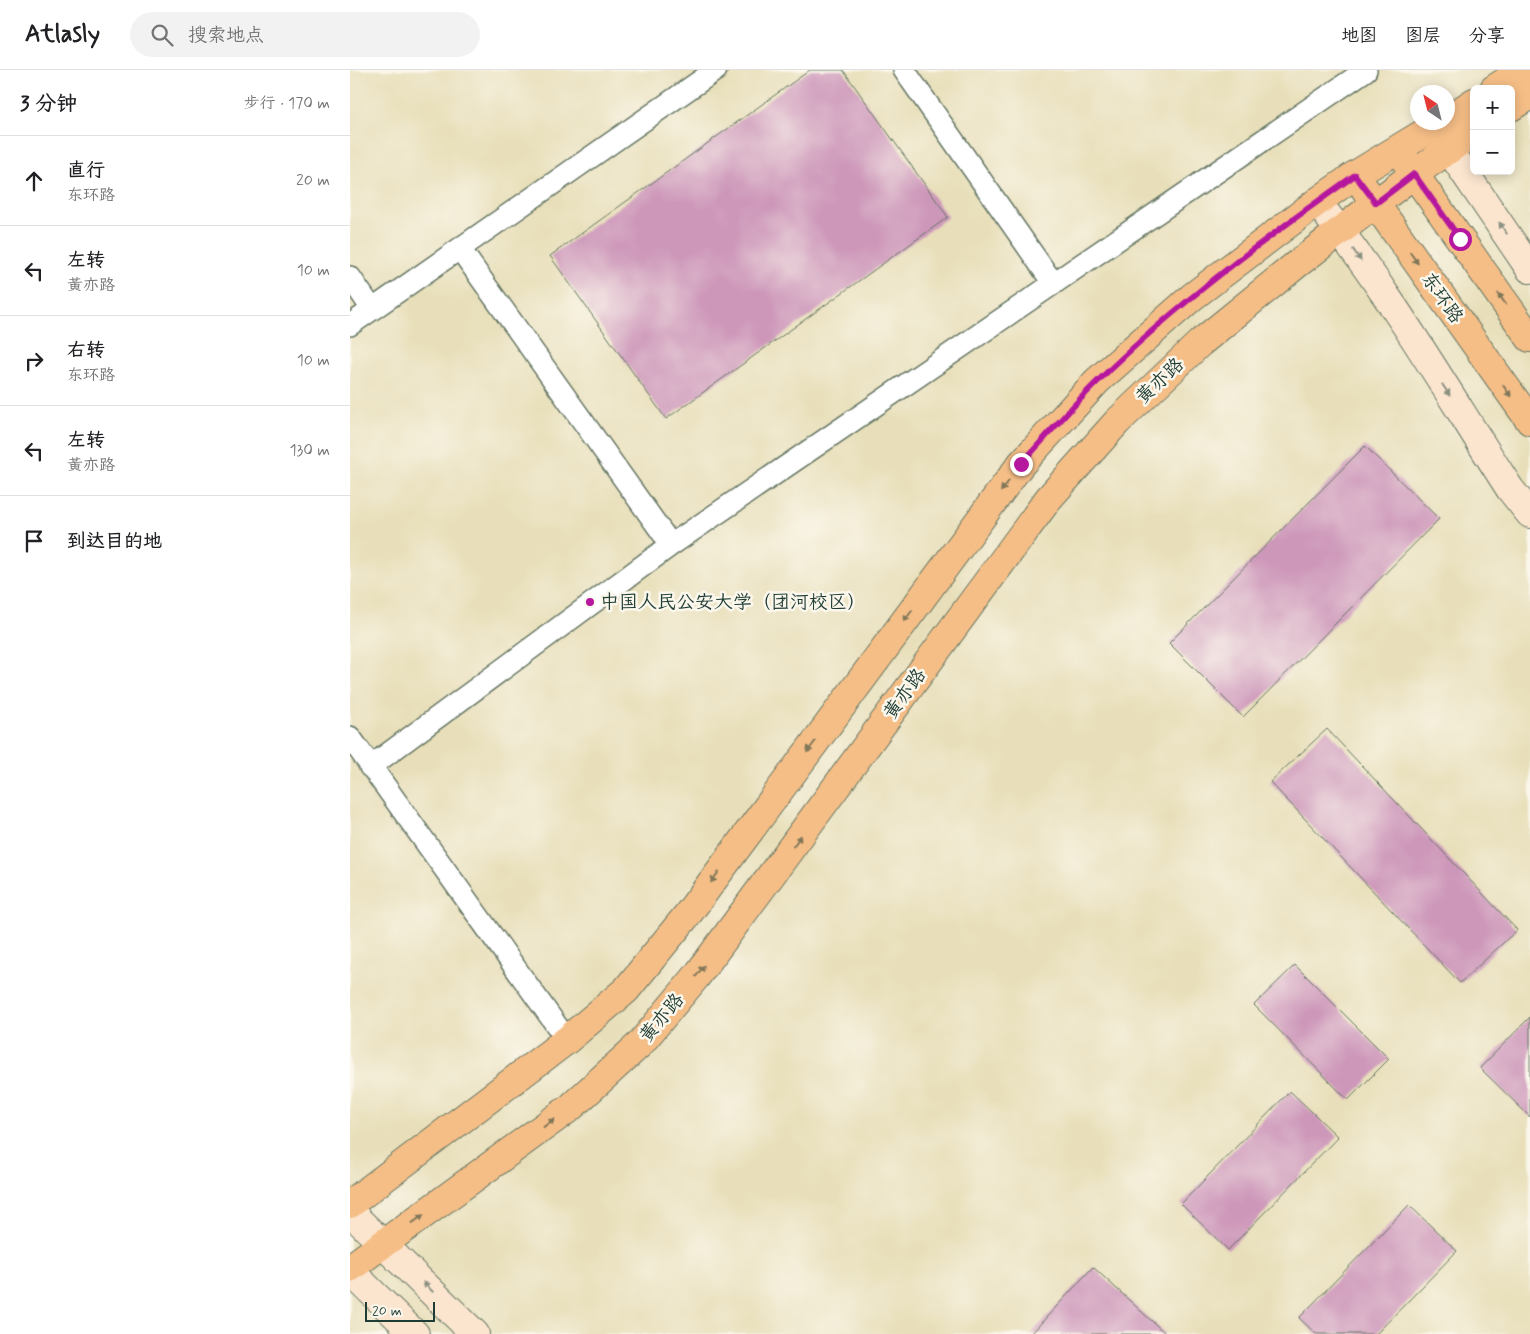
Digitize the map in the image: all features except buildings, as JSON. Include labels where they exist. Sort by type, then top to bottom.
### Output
[{"type":"main road","points":[[1500,85],[1523,70]]},
{"type":"main road","points":[[1515,104],[1530,95]]},
{"type":"main road","points":[[1455,114],[1470,105]]},
{"type":"main road","points":[[350,1204],[567,1040],[626,990],[688,914],[1021,464],[1097,381],[1192,297],[1316,202],[1355,175],[1429,130]]},
{"type":"main road","name":"黄亦路","points":[[350,1270],[571,1107],[640,1044],[696,978],[1049,498],[1117,422],[1200,343],[1376,203],[1470,135]]},
{"type":"main road","points":[[1399,148],[1414,174],[1530,338]]},
{"type":"main road","name":"东环路","points":[[1355,175],[1530,421]]},
{"type":"street","points":[[350,325],[716,70]]},
{"type":"street","points":[[904,70],[1054,283]]},
{"type":"street","points":[[370,767],[671,545],[1366,70]]},
{"type":"street","points":[[1443,130],[1449,150],[1530,269]]},
{"type":"street","points":[[1316,202],[1340,231],[1380,288],[1510,489],[1530,514]]},
{"type":"street","points":[[460,248],[671,545]]},
{"type":"street","points":[[350,277],[372,310]]},
{"type":"street","points":[[350,738],[567,1040]]},
{"type":"street","points":[[350,1212],[475,1334]]},
{"type":"street","points":[[350,1270],[415,1334]]},
{"type":"place","name":"中国人民公安大学（团河校区）","points":[[590,602]]},
{"type":"route","points":[[1021,464],[1097,381],[1192,297],[1316,202],[1355,175],[1376,203],[1414,174],[1460,239]]}]
